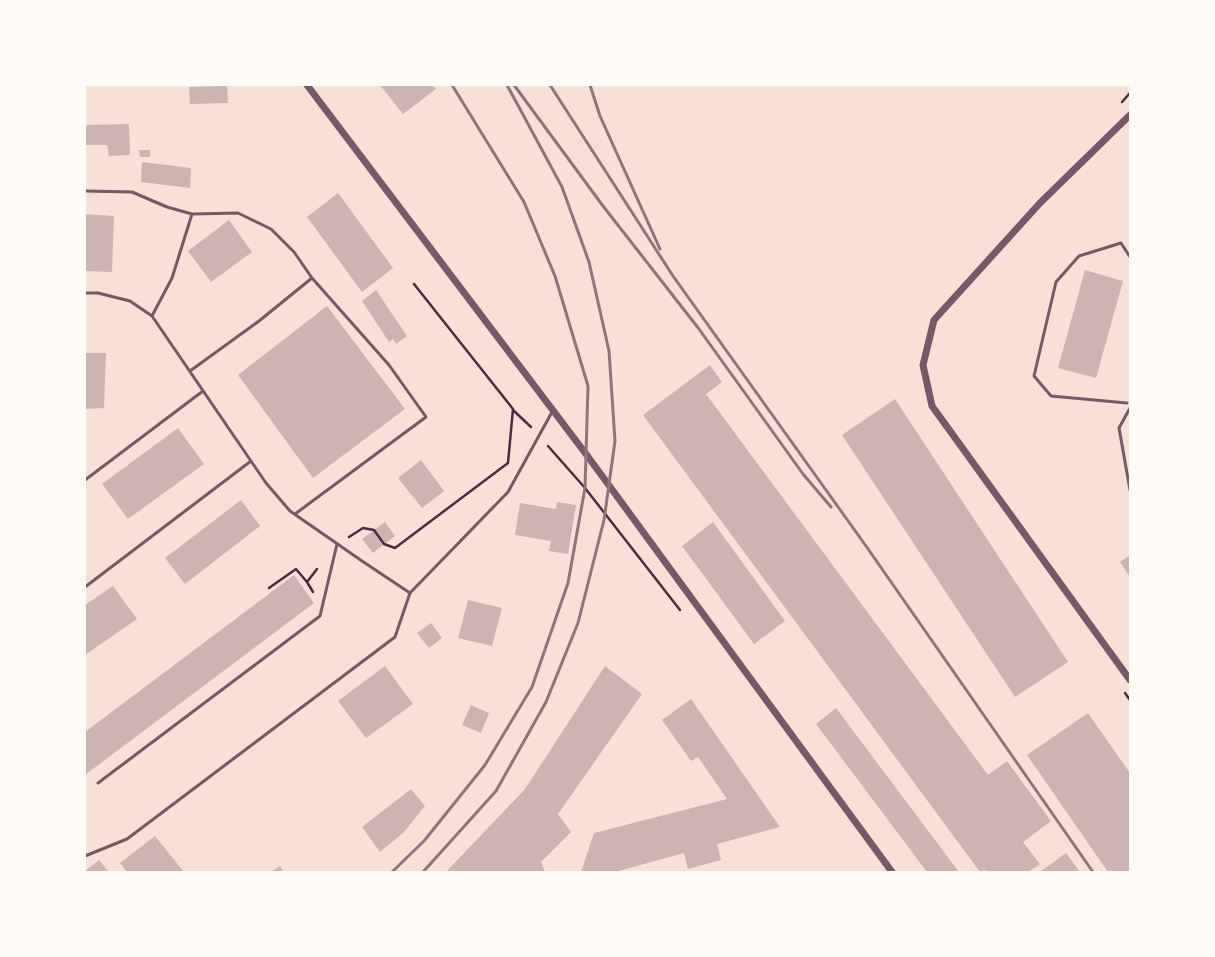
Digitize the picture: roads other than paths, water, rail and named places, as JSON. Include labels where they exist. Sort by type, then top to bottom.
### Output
[{"type":"street","points":[[307,85],[586,454],[892,872]]},
{"type":"street","points":[[1130,115],[1040,203],[934,320],[923,364],[932,406],[1130,680]]},
{"type":"lane","points":[[85,190],[132,192],[167,207],[192,214],[238,213],[271,229],[294,252],[312,278],[389,365],[426,417],[295,514]]},
{"type":"lane","points":[[152,316],[172,278],[192,214]]},
{"type":"lane","points":[[1127,403],[1051,396],[1034,376],[1056,282],[1079,256],[1121,243],[1130,257]]},
{"type":"lane","points":[[190,371],[259,321],[312,278]]},
{"type":"lane","points":[[85,293],[98,293],[130,301],[152,316],[266,483],[290,511],[410,593]]},
{"type":"lane","points":[[85,480],[203,390]]},
{"type":"lane","points":[[1130,408],[1119,428],[1130,490]]},
{"type":"lane","points":[[85,856],[127,839],[395,637],[410,593],[508,492],[553,410]]},
{"type":"lane","points":[[85,587],[251,461]]},
{"type":"lane","points":[[98,783],[320,616],[337,544]]},
{"type":"railway","points":[[392,872],[424,841],[485,765],[532,687],[568,583],[585,488],[588,386],[555,276],[524,202],[452,85]]},
{"type":"railway","points":[[423,872],[496,791],[546,702],[578,623],[604,520],[615,441],[609,351],[589,262],[562,187],[507,85]]},
{"type":"railway","points":[[514,85],[603,206],[699,329],[803,474],[831,507]]},
{"type":"railway","points":[[550,85],[673,276],[866,546],[1093,872]]},
{"type":"railway","points":[[590,85],[600,116],[660,249]]}]
